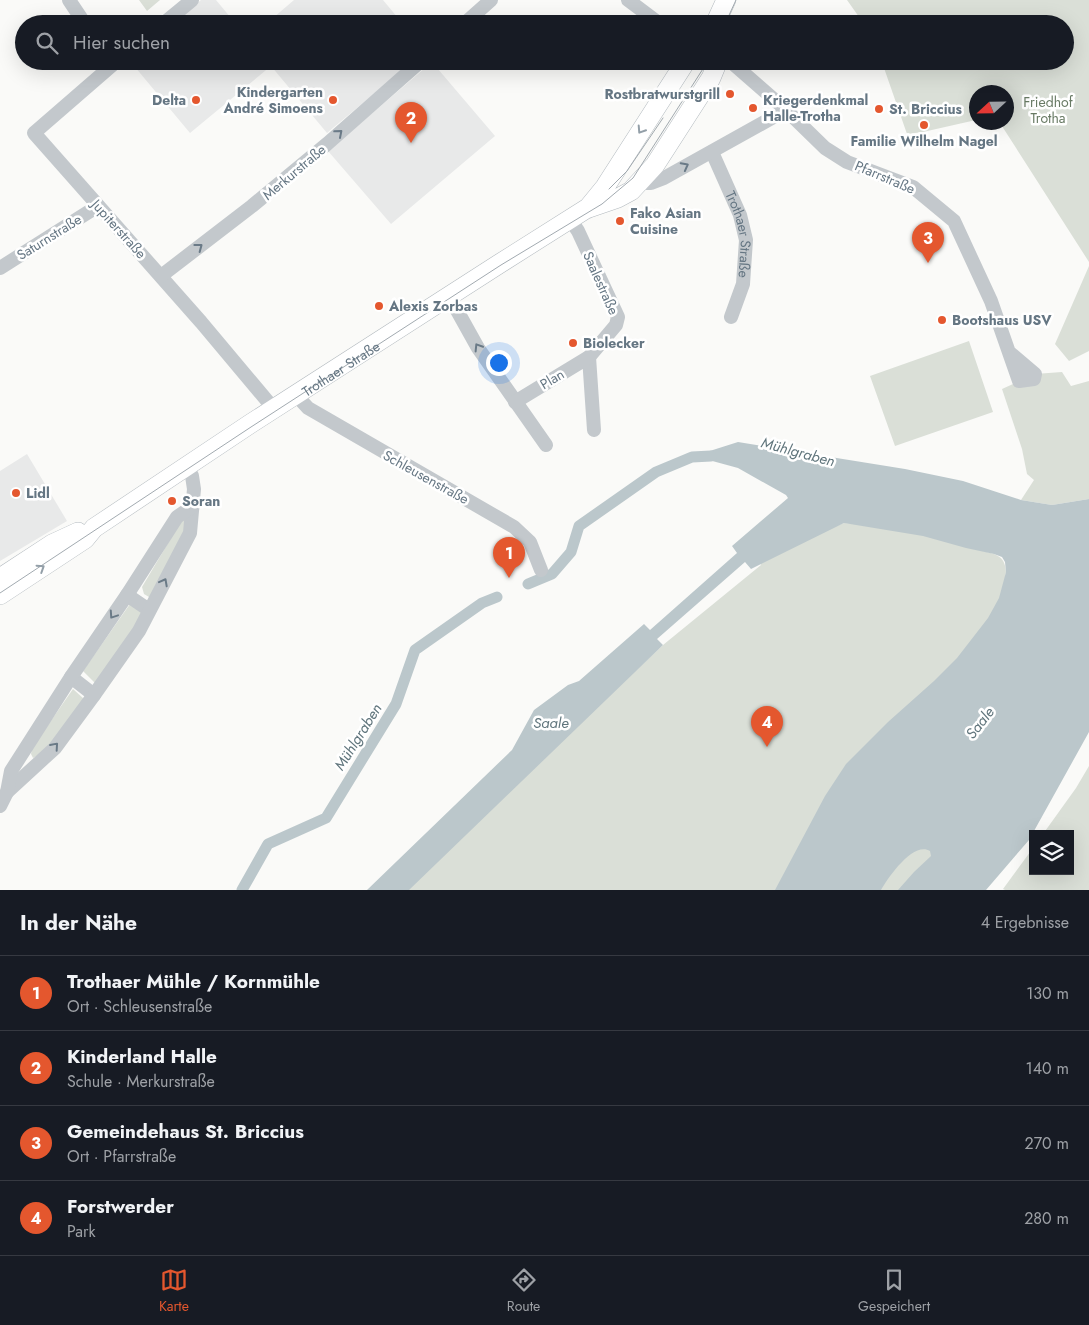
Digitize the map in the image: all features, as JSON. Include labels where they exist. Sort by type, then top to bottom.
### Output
[{"type":"main road","points":[[719,15],[726,0]]},
{"type":"main road","points":[[733,15],[739,0]]},
{"type":"main road","name":"Trothaer Straße","points":[[578,214],[605,187],[680,70]]},
{"type":"main road","name":"Trothaer Straße","points":[[0,595],[85,539],[94,528],[187,466],[449,296],[578,214],[618,198],[631,190],[655,165],[714,70]]},
{"type":"main road","name":"Trothaer Straße","points":[[0,578],[52,544],[75,533],[94,528]]},
{"type":"street","points":[[69,0],[79,15]]},
{"type":"street","points":[[174,15],[192,0]]},
{"type":"street","points":[[474,15],[491,0]]},
{"type":"street","points":[[628,0],[648,15]]},
{"type":"street","name":"Jupiterstraße","points":[[105,70],[34,132],[161,276],[274,409]]},
{"type":"street","name":"Merkurstraße","points":[[161,276],[252,206],[327,144],[411,70]]},
{"type":"street","name":"Pfarrstraße","points":[[740,70],[826,148],[847,162],[914,186],[954,222],[991,301],[1009,352]]},
{"type":"street","name":"Trothaer Straße","points":[[640,182],[651,183],[664,178],[786,110]]},
{"type":"street","name":"Trothaer Straße","points":[[712,152],[740,215],[746,240],[743,284],[731,317]]},
{"type":"street","name":"Saturnstraße","points":[[0,268],[98,206]]},
{"type":"street","name":"Saalestraße","points":[[578,214],[578,231],[618,317],[616,325],[589,357]]},
{"type":"street","points":[[449,296],[478,348],[546,445]]},
{"type":"street","points":[[589,357],[594,430]]},
{"type":"street","name":"Plan","points":[[515,402],[589,357]]},
{"type":"street","name":"Schleusenstraße","points":[[296,395],[308,408],[514,527],[530,542],[541,570]]},
{"type":"street","points":[[4,789],[34,767],[55,748],[139,631],[190,533],[194,489],[192,476],[187,466]]},
{"type":"street","points":[[0,806],[11,771],[71,677],[127,596],[177,517],[193,506]]},
{"type":"street","points":[[127,596],[149,610]]},
{"type":"street","points":[[71,677],[94,695]]},
{"type":"street","points":[[21,756],[34,767]]},
{"type":"shaded area","points":[[201,0],[216,0],[228,15],[183,15]]},
{"type":"shaded area","points":[[294,0],[383,0],[396,15],[276,15]]},
{"type":"shaded area","points":[[138,70],[266,70],[190,133]]},
{"type":"shaded area","points":[[274,70],[402,70],[327,133]]},
{"type":"shaded area","points":[[423,70],[439,70],[495,136],[391,224],[328,151]]},
{"type":"shaded area","points":[[27,454],[67,521],[0,561],[0,471]]},
{"type":"green space","points":[[139,0],[160,0],[147,11]]},
{"type":"green space","name":"Friedhof Trotha","points":[[847,0],[1089,0],[1089,262],[1004,130],[1014,130],[1014,85],[969,85],[969,122],[907,134],[885,70],[1074,70],[1074,15],[858,15]]},
{"type":"green space","points":[[1089,266],[1089,351],[1069,361],[1055,344]]},
{"type":"green space","points":[[969,341],[993,412],[895,446],[870,376]]},
{"type":"green space","points":[[1062,372],[1071,386],[1089,381],[1089,499],[1052,505],[1021,500],[1034,480],[1027,474],[1022,449],[1002,389],[1035,374]]},
{"type":"green space","points":[[187,516],[187,528],[155,593],[149,597],[144,594],[142,587],[180,523]]},
{"type":"green space","points":[[844,523],[893,526],[994,554],[1000,557],[1005,566],[1006,572],[965,825],[919,890],[402,890],[663,645],[761,565],[757,557]]},
{"type":"green space","points":[[130,604],[143,611],[133,631],[95,683],[83,671]]},
{"type":"green space","points":[[73,689],[84,699],[45,751],[33,758],[31,754],[32,748]]},
{"type":"green space","points":[[1089,766],[1089,890],[1003,889],[1029,853],[1029,875],[1074,875],[1074,830],[1046,830],[1076,788]]},
{"type":"water","name":"Saale","points":[[738,442],[905,469],[963,481],[1021,500],[1052,505],[1089,499],[1089,732],[1035,830],[1029,830],[1029,840],[986,890],[898,890],[931,856],[930,851],[923,849],[916,851],[902,862],[881,890],[775,890],[825,796],[846,764],[957,658],[988,618],[999,598],[1006,572],[1005,562],[1002,557],[994,554],[923,536],[844,523],[751,569],[745,562],[657,639],[663,645],[409,890],[367,890],[512,750],[534,710],[568,685],[579,681],[644,624],[650,630],[737,553],[732,546],[788,498],[786,495],[738,468],[694,456]]},
{"type":"waterway","name":"Mühlgraben","points":[[528,584],[552,574],[571,552],[579,526],[656,472],[692,457],[711,456]]},
{"type":"waterway","name":"Mühlgraben","points":[[242,890],[268,844],[326,818],[396,704],[415,650],[482,603],[497,597]]},
{"type":"tram line","points":[[729,15],[736,0]]},
{"type":"tram line","points":[[0,593],[501,265],[602,204],[633,178],[702,70]]},
{"type":"tram line","points":[[609,189],[627,171],[663,118]]},
{"type":"place","name":"Rostbratwurstgrill","points":[[730,94]]},
{"type":"place","name":"Delta","points":[[196,100]]},
{"type":"place","name":"Kindergarten André Simoens","points":[[333,100]]},
{"type":"place","name":"Kriegerdenkmal Halle-Trotha","points":[[753,108]]},
{"type":"place","name":"St. Briccius","points":[[879,109]]},
{"type":"place","name":"Familie Wilhelm Nagel","points":[[924,125]]},
{"type":"place","name":"Kinderland Halle","points":[[411,143]]},
{"type":"place","name":"Fako Asian Cuisine","points":[[620,221]]},
{"type":"place","name":"Gemeindehaus St. Briccius","points":[[928,263]]},
{"type":"place","name":"Alexis Zorbas","points":[[379,306]]},
{"type":"place","name":"Bootshaus USV","points":[[942,320]]},
{"type":"place","name":"Biolecker","points":[[573,343]]},
{"type":"place","name":"Lidl","points":[[16,493]]},
{"type":"place","name":"Soran","points":[[172,501]]},
{"type":"place","name":"Trothaer Mühle / Kornmühle","points":[[509,578]]},
{"type":"place","name":"Forstwerder","points":[[767,747]]}]
